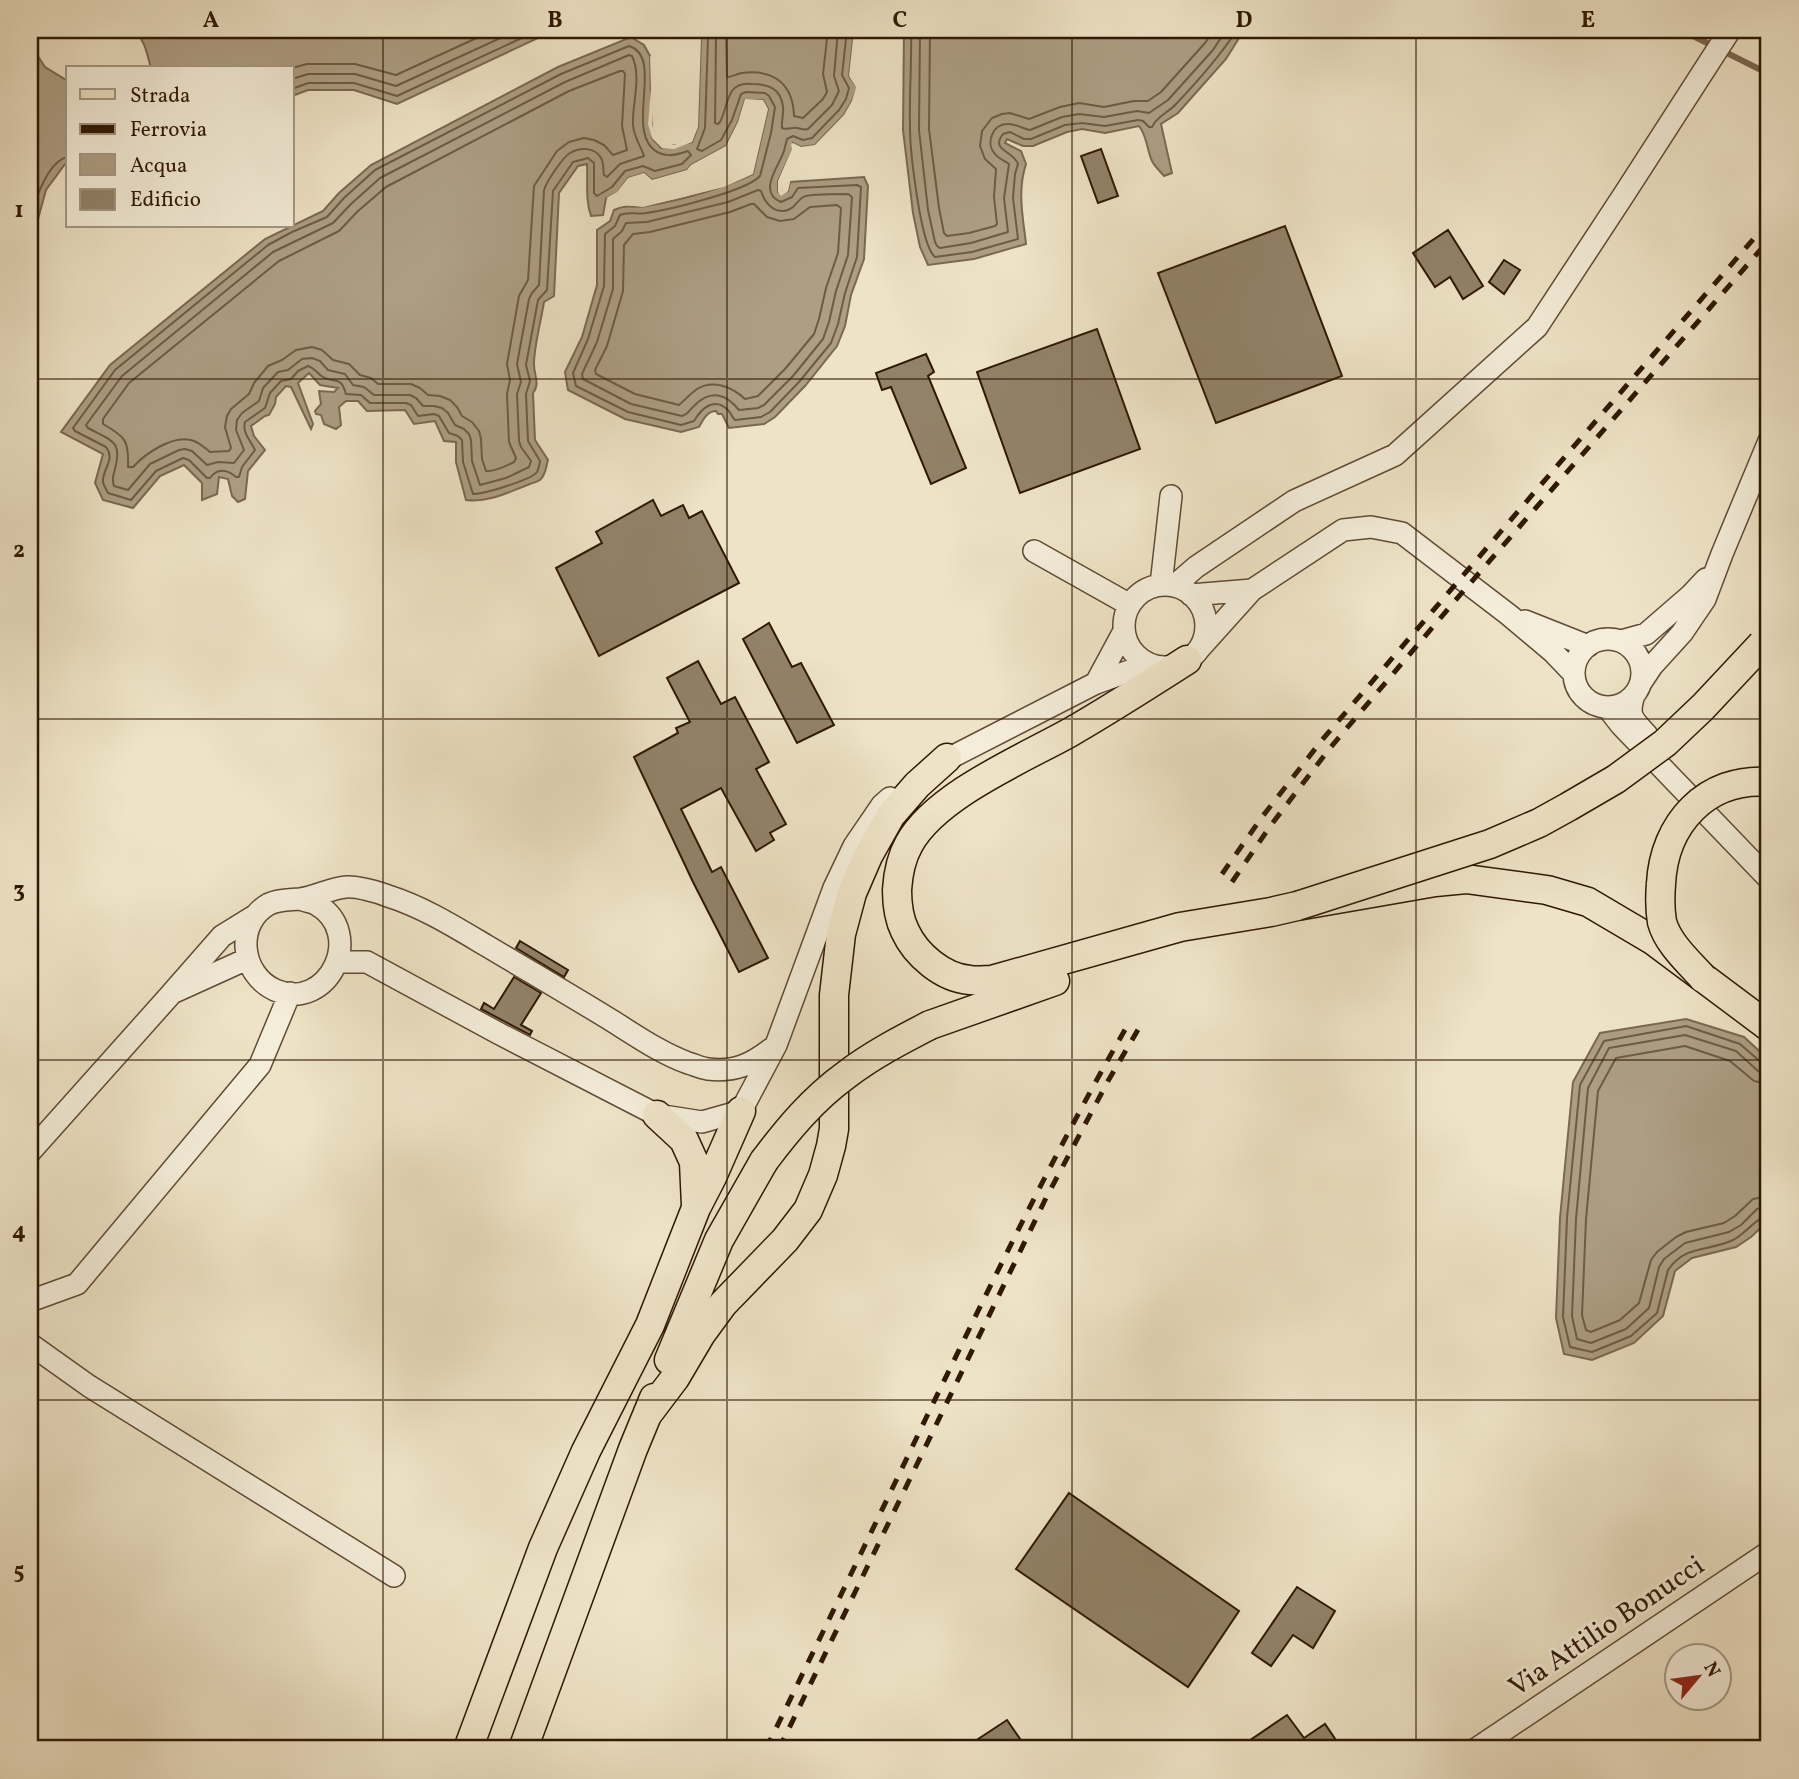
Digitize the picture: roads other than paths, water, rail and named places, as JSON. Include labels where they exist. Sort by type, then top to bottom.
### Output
[{"type":"main road","points":[[523,1749],[647,1415],[719,1240],[764,1161],[812,1104],[845,1075],[886,1048],[930,1025],[1078,973],[1490,844],[1539,823],[1616,779],[1665,743],[1703,707],[1766,639]]},
{"type":"main road","points":[[1193,655],[1071,732],[994,773],[950,801],[916,833],[908,844],[900,867],[897,905],[906,933],[932,964],[968,980],[992,980],[1180,927],[1435,882],[1466,879],[1547,890],[1588,902],[1654,941],[1769,1027]]},
{"type":"main road","points":[[647,1415],[675,1378],[701,1334],[723,1304],[785,1240],[808,1210],[823,1175],[834,1129],[834,995],[841,934],[852,893],[868,856],[891,815],[917,785],[947,758]]},
{"type":"main road","points":[[1703,978],[1675,946],[1663,923],[1660,897],[1662,869],[1670,844],[1681,821],[1706,797],[1732,786],[1769,782]]},
{"type":"main road","points":[[468,1749],[543,1548],[586,1451],[650,1325],[696,1208],[741,1111]]},
{"type":"main road","points":[[657,1115],[684,1140],[694,1162],[696,1208]]},
{"type":"street","points":[[1176,589],[1196,567],[1294,501],[1395,455],[1537,327],[1727,34]]},
{"type":"street","points":[[1769,441],[1705,599],[1682,633],[1652,666],[1637,690],[1626,702],[1617,706],[1597,705],[1581,692],[1574,674],[1581,653],[1598,640],[1610,639],[1629,647],[1641,664],[1642,674],[1637,690],[1630,708],[1631,717],[1769,863]]},
{"type":"street","points":[[1171,496],[1176,589]]},
{"type":"street","points":[[1252,590],[1149,588],[1138,595],[1125,617],[1124,631],[1128,644],[1137,656],[1149,664],[1175,666],[1193,655],[1252,590],[1343,530],[1371,527],[1402,533],[1509,615],[1553,652],[1574,674]]},
{"type":"street","points":[[1034,551],[1130,605]]},
{"type":"street","points":[[1621,642],[1646,634],[1670,615],[1706,579],[1722,554]]},
{"type":"street","points":[[1176,589],[1199,604],[1204,615],[1204,638],[1193,655]]},
{"type":"street","points":[[1509,615],[1588,646]]},
{"type":"street","points":[[1096,683],[1124,631]]},
{"type":"street","points":[[337,962],[367,962],[657,1115],[702,1122],[741,1111],[776,1045],[834,888],[854,846],[882,805],[912,779],[947,758],[1096,683],[1149,664]]},
{"type":"street","points":[[1607,707],[1621,725],[1769,879]]},
{"type":"street","points":[[30,1152],[222,936],[269,905],[284,899],[301,899],[348,886],[387,895],[430,912],[668,1055],[706,1069],[730,1070],[752,1063],[776,1045]]},
{"type":"street","points":[[256,915],[248,929],[245,944],[247,959],[253,972],[263,983],[276,990],[305,992],[318,986],[329,976],[337,962],[340,946],[337,930],[329,915],[316,905],[301,899]]},
{"type":"street","points":[[172,993],[247,959]]},
{"type":"street","points":[[30,1301],[77,1284],[260,1065],[290,993]]},
{"type":"street","points":[[30,1344],[89,1386],[394,1576]]},
{"type":"street","name":"Via Attilio Bonucci","points":[[1476,1749],[1769,1552]]},
{"type":"water","points":[[135,30],[555,30],[397,104],[354,90],[308,90],[294,95],[294,66],[150,66]]},
{"type":"water","points":[[699,30],[854,30],[849,76],[857,87],[852,101],[844,115],[815,145],[801,147],[793,143],[793,149],[778,181],[778,192],[788,191],[790,182],[864,177],[868,186],[864,259],[837,346],[805,386],[775,417],[764,424],[729,428],[722,414],[713,411],[699,427],[681,432],[625,419],[568,390],[565,372],[582,337],[597,285],[597,230],[610,221],[614,210],[619,208],[646,206],[687,197],[753,174],[768,109],[763,100],[745,100],[726,146],[691,165],[687,170],[652,180],[644,173],[628,178],[617,193],[606,198],[603,215],[591,216],[589,210],[587,164],[578,166],[559,193],[554,296],[544,302],[534,362],[537,382],[533,393],[535,440],[548,460],[540,480],[491,498],[466,500],[456,462],[456,442],[444,441],[435,421],[414,424],[405,410],[367,411],[358,401],[346,401],[339,407],[341,425],[336,429],[324,424],[321,415],[315,411],[321,404],[319,391],[334,392],[338,388],[320,385],[309,373],[298,383],[313,424],[311,429],[291,387],[286,386],[276,397],[269,415],[251,426],[254,436],[265,450],[248,471],[245,499],[238,502],[232,496],[228,479],[219,477],[217,494],[202,500],[202,483],[184,465],[160,476],[133,508],[103,500],[95,483],[103,454],[61,432],[110,365],[265,239],[288,228],[294,228],[294,225],[323,211],[371,165],[558,67],[631,37],[644,45],[650,56],[652,138],[661,148],[692,142],[698,127]]},
{"type":"water","points":[[904,30],[1244,30],[1226,59],[1178,113],[1161,124],[1172,173],[1164,176],[1155,165],[1139,126],[1105,133],[1082,129],[1033,146],[1023,146],[1007,139],[1005,143],[1021,151],[1026,164],[1021,194],[1026,244],[974,259],[928,265],[920,247],[913,213],[903,130]]},
{"type":"water","points":[[30,44],[45,67],[66,80],[66,163],[46,190],[30,248]]},
{"type":"water","points":[[1686,1019],[1744,1037],[1769,1060],[1769,1220],[1736,1247],[1692,1258],[1675,1271],[1663,1316],[1634,1343],[1592,1360],[1564,1354],[1556,1318],[1560,1218],[1573,1082],[1600,1033]]},
{"type":"waterway","points":[[1681,30],[1769,74]]},
{"type":"railway","points":[[1222,874],[1322,740],[1769,221]]},
{"type":"railway","points":[[1232,882],[1271,825],[1330,748],[1769,240]]},
{"type":"railway","points":[[766,1749],[1000,1266],[1050,1167],[1130,1021]]},
{"type":"railway","points":[[779,1749],[1046,1198],[1139,1028]]}]
